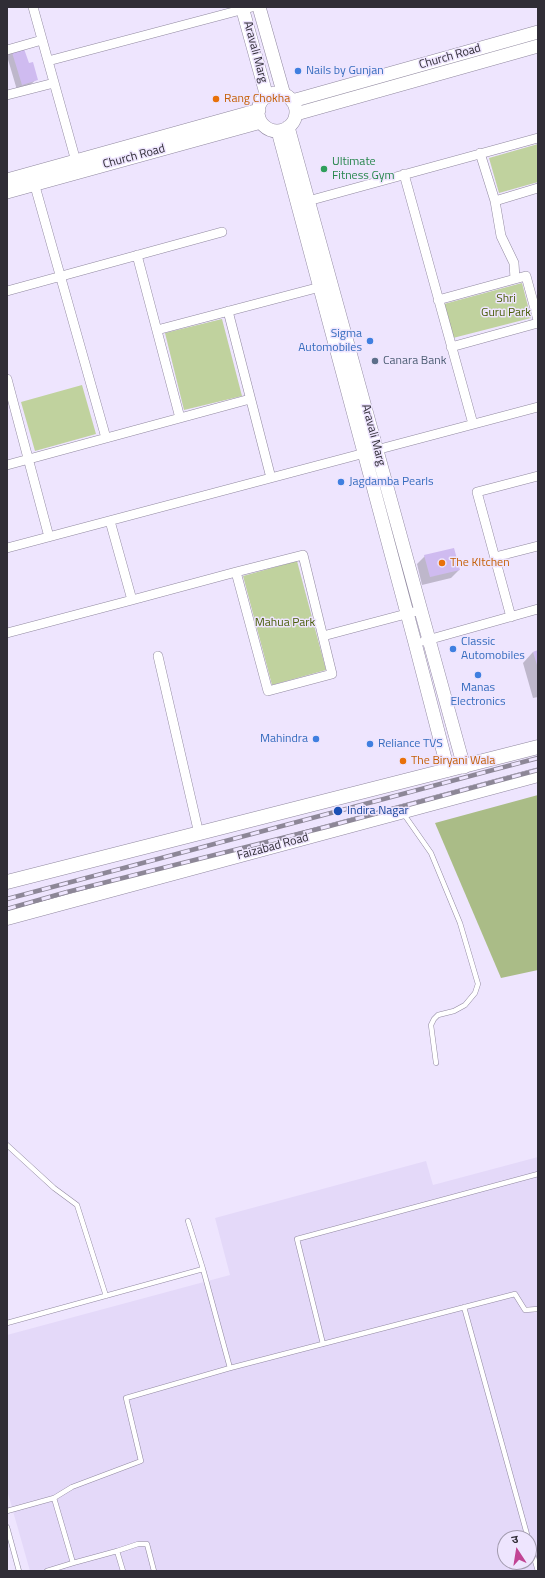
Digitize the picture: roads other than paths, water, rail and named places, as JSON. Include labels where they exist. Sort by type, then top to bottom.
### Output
[{"type":"main road","points":[[7,882],[538,747]]},
{"type":"main road","name":"Faizabad Road","points":[[7,918],[538,775]]},
{"type":"street","points":[[33,7],[78,166]]},
{"type":"street","name":"Aravali Marg","points":[[259,7],[288,98]]},
{"type":"street","points":[[48,61],[246,8]]},
{"type":"street","name":"Aravali Marg","points":[[246,8],[267,97]]},
{"type":"street","name":"Church Road","points":[[288,98],[538,32]]},
{"type":"street","points":[[7,50],[42,40]]},
{"type":"street","name":"Church Road","points":[[296,114],[538,46]]},
{"type":"street","points":[[7,95],[54,84]]},
{"type":"street","points":[[276,94],[288,98],[296,110],[295,119],[283,129],[267,128],[260,116],[264,99],[267,97],[276,94]]},
{"type":"street","name":"Church Road","points":[[7,192],[32,179],[260,116]]},
{"type":"street","name":"Aravali Marg","points":[[283,129],[308,201],[326,286]]},
{"type":"street","name":"Aravali Marg","points":[[283,129],[371,451],[421,610],[464,767]]},
{"type":"street","points":[[308,201],[538,138]]},
{"type":"street","points":[[480,153],[495,201],[501,236],[514,262],[515,279]]},
{"type":"street","points":[[404,174],[473,424]]},
{"type":"street","points":[[32,179],[106,438]]},
{"type":"street","name":"Church Road","points":[[7,180],[32,179]]},
{"type":"street","points":[[495,201],[538,188]]},
{"type":"street","points":[[7,291],[222,232]]},
{"type":"street","points":[[137,255],[180,418]]},
{"type":"street","points":[[438,300],[526,276],[538,322],[451,347]]},
{"type":"street","points":[[157,330],[326,286]]},
{"type":"street","points":[[228,311],[271,478]]},
{"type":"street","points":[[7,379],[50,537]]},
{"type":"street","points":[[7,465],[250,399]]},
{"type":"street","points":[[7,548],[538,407]]},
{"type":"street","name":"Aravali Marg","points":[[371,451],[415,643],[448,770]]},
{"type":"street","points":[[511,617],[477,492],[538,476]]},
{"type":"street","points":[[110,521],[132,600]]},
{"type":"street","points":[[495,557],[538,546]]},
{"type":"street","points":[[7,633],[236,572],[302,555],[332,674],[268,691],[236,572]]},
{"type":"street","points":[[415,643],[538,609]]},
{"type":"street","points":[[323,636],[421,610]]},
{"type":"street","points":[[158,656],[199,834]]},
{"type":"lane","points":[[402,812],[431,853],[460,923],[478,984],[475,993],[465,1005],[454,1011],[438,1015],[434,1019],[431,1025],[436,1064]]},
{"type":"lane","points":[[7,1145],[54,1188],[77,1205],[106,1296]]},
{"type":"lane","points":[[323,1344],[296,1239],[538,1174]]},
{"type":"lane","points":[[188,1221],[203,1269],[230,1368]]},
{"type":"lane","points":[[7,1323],[203,1269]]},
{"type":"lane","points":[[7,1511],[54,1498],[72,1487],[141,1461],[126,1398],[230,1368],[515,1294],[526,1310],[538,1309]]},
{"type":"lane","points":[[464,1307],[526,1530]]},
{"type":"lane","points":[[54,1498],[73,1563]]},
{"type":"lane","points":[[7,1527],[19,1571]]},
{"type":"lane","points":[[47,1571],[138,1544],[147,1544],[154,1571]]},
{"type":"lane","points":[[117,1550],[123,1571]]},
{"type":"railway","points":[[7,899],[538,758]]},
{"type":"railway","points":[[7,909],[67,892],[326,827],[538,770]]},
{"type":"place","name":"Nails by Gunjan","points":[[298,71]]},
{"type":"place","name":"Rang Chokha","points":[[216,99]]},
{"type":"place","name":"Ultimate Fitness Gym","points":[[324,169]]},
{"type":"place","name":"Sigma Automobiles","points":[[370,341]]},
{"type":"place","name":"Canara Bank","points":[[375,361]]},
{"type":"place","name":"Jagdamba Pearls","points":[[341,482]]},
{"type":"place","name":"The KItchen","points":[[442,563]]},
{"type":"place","name":"Classic Automobiles","points":[[453,649]]},
{"type":"place","name":"Manas Electronics","points":[[478,675]]},
{"type":"place","name":"Mahindra","points":[[316,739]]},
{"type":"place","name":"Reliance TVS","points":[[370,744]]},
{"type":"place","name":"The Biryani Wala","points":[[403,761]]},
{"type":"place","name":"Indira Nagar","points":[[338,811]]},
{"type":"park label","name":"Shri Guru Park","points":[[506,306]]},
{"type":"park label","name":"Mahua Park","points":[[285,623]]}]
